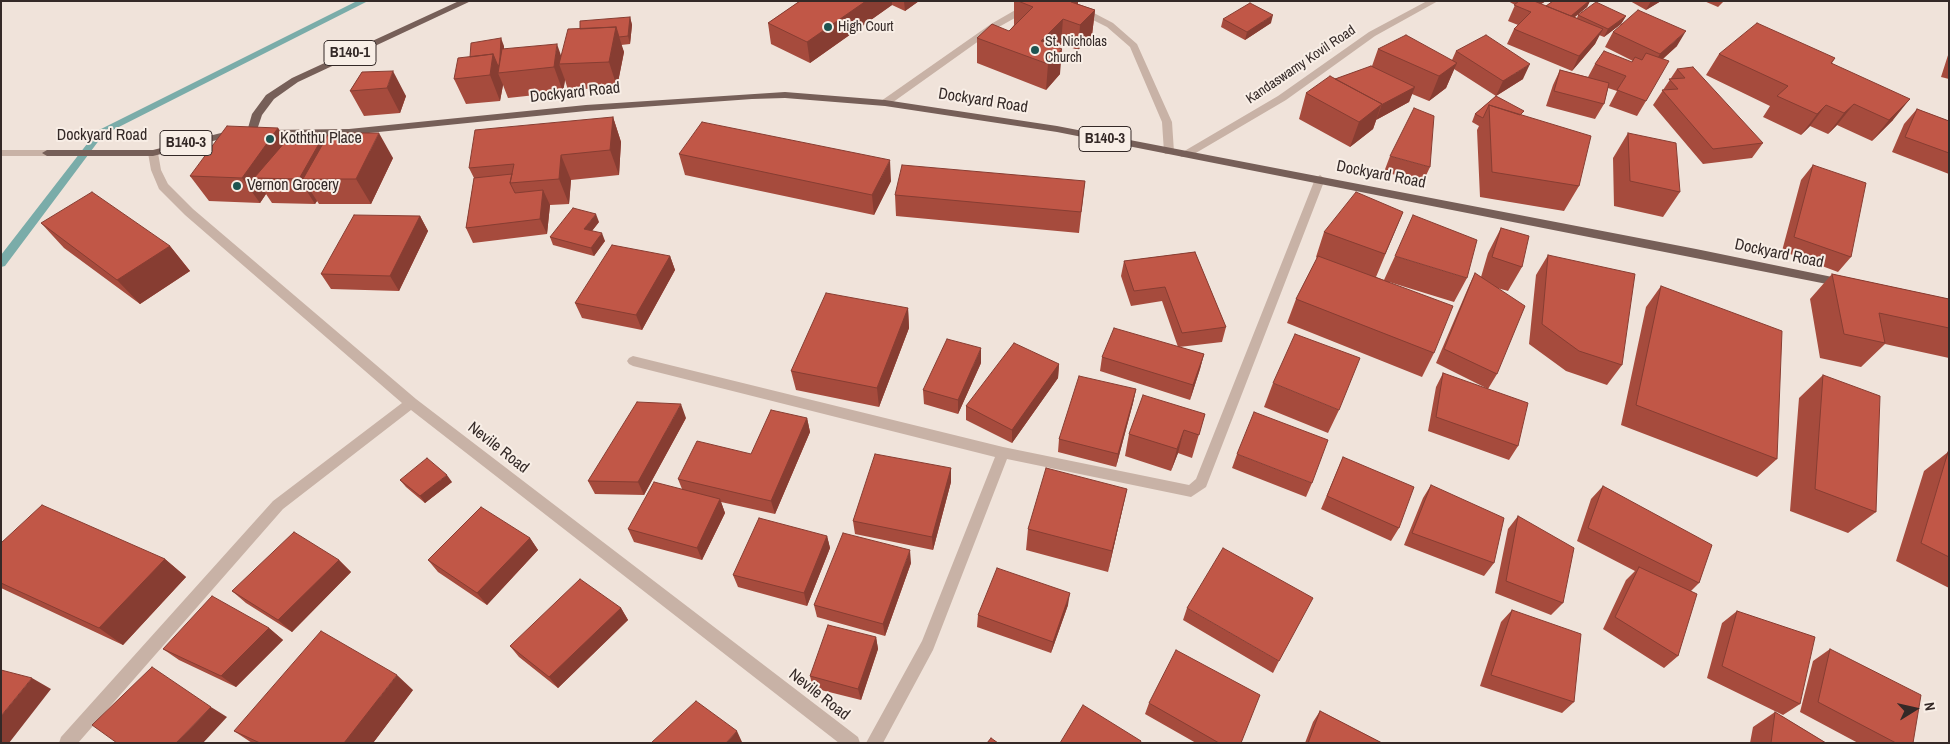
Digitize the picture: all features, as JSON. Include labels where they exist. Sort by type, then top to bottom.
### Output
[{"type":"main road","name":"B140-1","points":[[252,128],[257,114],[270,97],[295,80],[467,1]]},
{"type":"main road","name":"Dockyard Road","points":[[47,153],[153,153],[252,128],[261,132],[323,134],[595,107],[784,95],[885,103],[1028,124],[1320,179],[1850,285]]},
{"type":"street","points":[[885,103],[994,26],[1035,3],[1046,1]]},
{"type":"street","points":[[1060,1],[1110,25],[1134,46],[1167,122],[1169,152]]},
{"type":"street","name":"Kandaswamy Kovil Road","points":[[1185,155],[1282,98],[1372,34],[1434,1]]},
{"type":"street","name":"Dockyard Road","points":[[1,153],[47,153]]},
{"type":"street","name":"Nevile Road","points":[[153,153],[156,170],[163,186],[189,212],[411,403],[852,743]]},
{"type":"street","points":[[633,361],[1003,453],[1191,491],[1200,483],[1210,461],[1320,179]]},
{"type":"street","points":[[67,743],[278,505],[411,403]]},
{"type":"street","points":[[874,743],[928,645],[1003,453]]},
{"type":"building","points":[[800,1],[866,1],[807,42],[768,23]]},
{"type":"building","points":[[1018,1],[1072,1],[1095,10],[1080,25],[1063,19],[1041,41],[1062,49],[1048,64],[977,38],[992,24],[1009,31],[1033,7]]},
{"type":"building","points":[[1519,1],[1534,1],[1603,29],[1579,56],[1514,29],[1531,12],[1514,5]]},
{"type":"building","points":[[1553,1],[1589,1],[1571,16],[1546,6]]},
{"type":"building","points":[[1596,2],[1626,16],[1608,29],[1578,15]]},
{"type":"building","points":[[1250,3],[1273,15],[1247,32],[1223,19]]},
{"type":"building","points":[[1638,10],[1686,31],[1660,54],[1613,32]]},
{"type":"building","points":[[630,17],[628,36],[619,37],[616,27],[580,29],[580,21]]},
{"type":"building","points":[[1757,23],[1835,58],[1831,63],[1910,99],[1889,120],[1854,104],[1844,113],[1826,105],[1817,114],[1777,96],[1788,86],[1719,54]]},
{"type":"building","points":[[616,27],[609,62],[559,64],[568,29]]},
{"type":"building","points":[[1406,35],[1457,63],[1439,76],[1378,49]]},
{"type":"building","points":[[1486,35],[1530,64],[1503,81],[1456,51]]},
{"type":"building","points":[[501,38],[498,66],[493,54],[470,57],[471,43]]},
{"type":"building","points":[[557,44],[554,67],[498,73],[502,49]]},
{"type":"building","points":[[1604,51],[1632,62],[1635,57],[1642,60],[1646,53],[1669,61],[1646,101],[1617,90],[1626,76],[1595,64]]},
{"type":"building","points":[[493,54],[490,75],[454,79],[458,58]]},
{"type":"building","points":[[1371,66],[1415,87],[1381,105],[1335,79]]},
{"type":"building","points":[[1693,67],[1763,143],[1713,149],[1662,90],[1678,89],[1669,79],[1685,78],[1677,69]]},
{"type":"building","points":[[1560,70],[1609,83],[1604,104],[1554,91]]},
{"type":"building","points":[[393,71],[387,88],[350,91],[362,72]]},
{"type":"building","points":[[1330,76],[1382,104],[1359,122],[1306,93]]},
{"type":"building","points":[[1496,96],[1524,111],[1520,115],[1489,105],[1483,118],[1475,114]]},
{"type":"building","points":[[1489,105],[1591,136],[1579,186],[1492,172]]},
{"type":"building","points":[[1414,108],[1434,116],[1430,167],[1390,156]]},
{"type":"building","points":[[1917,109],[1949,121],[1949,153],[1905,137]]},
{"type":"building","points":[[613,117],[610,150],[561,155],[559,179],[510,183],[514,164],[469,168],[475,130]]},
{"type":"building","points":[[702,122],[890,160],[872,195],[679,154]]},
{"type":"building","points":[[227,126],[278,128],[242,178],[190,176]]},
{"type":"building","points":[[325,133],[299,179],[254,178],[292,134]]},
{"type":"building","points":[[329,133],[379,133],[356,179],[303,179]]},
{"type":"building","points":[[1628,133],[1676,143],[1680,192],[1630,181]]},
{"type":"building","points":[[902,165],[1085,181],[1081,212],[895,195]]},
{"type":"building","points":[[1813,165],[1866,183],[1851,257],[1794,237]]},
{"type":"building","points":[[512,174],[510,183],[515,193],[543,190],[540,219],[466,228],[474,178]]},
{"type":"building","points":[[92,192],[170,246],[117,280],[41,223]]},
{"type":"building","points":[[1356,192],[1403,212],[1385,254],[1324,232]]},
{"type":"building","points":[[573,208],[596,214],[584,229],[602,233],[591,248],[550,237]]},
{"type":"building","points":[[354,215],[420,216],[390,276],[321,274]]},
{"type":"building","points":[[1413,215],[1477,240],[1467,278],[1395,256]]},
{"type":"building","points":[[1501,228],[1529,236],[1522,267],[1492,257]]},
{"type":"building","points":[[612,245],[670,256],[636,315],[575,303]]},
{"type":"building","points":[[1195,252],[1226,327],[1182,333],[1165,287],[1134,291],[1124,261]]},
{"type":"building","points":[[1548,255],[1635,274],[1622,365],[1579,351],[1542,324]]},
{"type":"building","points":[[1318,256],[1453,306],[1434,353],[1296,299]]},
{"type":"building","points":[[1475,273],[1525,306],[1497,374],[1444,349]]},
{"type":"building","points":[[1832,274],[1949,299],[1949,328],[1879,313],[1885,343],[1844,334]]},
{"type":"building","points":[[1661,286],[1782,331],[1777,459],[1636,405]]},
{"type":"building","points":[[826,293],[908,308],[877,388],[791,371]]},
{"type":"building","points":[[1114,328],[1204,354],[1193,385],[1102,357]]},
{"type":"building","points":[[1295,334],[1360,358],[1339,410],[1273,383]]},
{"type":"building","points":[[947,339],[981,348],[958,400],[923,390]]},
{"type":"building","points":[[1014,343],[1059,364],[1012,430],[966,406]]},
{"type":"building","points":[[1443,373],[1528,403],[1518,446],[1436,417]]},
{"type":"building","points":[[1823,375],[1880,396],[1876,512],[1815,489]]},
{"type":"building","points":[[1079,376],[1136,389],[1118,454],[1059,439]]},
{"type":"building","points":[[1143,395],[1205,414],[1199,435],[1184,430],[1177,449],[1129,434]]},
{"type":"building","points":[[637,402],[681,404],[638,482],[588,481]]},
{"type":"building","points":[[771,410],[807,418],[771,501],[678,479],[697,441],[751,454]]},
{"type":"building","points":[[1254,412],[1328,440],[1312,483],[1237,454]]},
{"type":"building","points":[[1949,452],[1949,557],[1921,543]]},
{"type":"building","points":[[875,454],[951,468],[932,537],[853,521]]},
{"type":"building","points":[[1343,457],[1414,487],[1399,528],[1327,496]]},
{"type":"building","points":[[427,458],[447,475],[420,496],[400,480]]},
{"type":"building","points":[[1046,468],[1127,489],[1112,551],[1028,529]]},
{"type":"building","points":[[654,482],[720,499],[697,548],[628,529]]},
{"type":"building","points":[[1431,485],[1504,518],[1494,563],[1412,533]]},
{"type":"building","points":[[1603,486],[1712,545],[1699,583],[1588,528]]},
{"type":"building","points":[[42,505],[165,559],[99,628],[1,583],[1,543]]},
{"type":"building","points":[[481,507],[530,538],[477,593],[428,560]]},
{"type":"building","points":[[1518,516],[1574,548],[1563,603],[1506,581]]},
{"type":"building","points":[[759,518],[827,536],[804,593],[733,575]]},
{"type":"building","points":[[294,532],[339,560],[278,620],[232,591]]},
{"type":"building","points":[[843,533],[910,550],[883,624],[814,605]]},
{"type":"building","points":[[1223,548],[1313,598],[1279,661],[1187,608]]},
{"type":"building","points":[[1639,567],[1697,594],[1678,656],[1615,617]]},
{"type":"building","points":[[997,568],[1070,593],[1053,642],[978,615]]},
{"type":"building","points":[[580,579],[621,608],[549,677],[510,646]]},
{"type":"building","points":[[212,596],[269,628],[221,676],[163,649]]},
{"type":"building","points":[[1512,610],[1581,634],[1574,702],[1491,675]]},
{"type":"building","points":[[1737,611],[1815,637],[1800,704],[1722,666]]},
{"type":"building","points":[[828,625],[876,637],[858,689],[810,676]]},
{"type":"building","points":[[321,631],[397,675],[344,743],[260,743],[234,731]]},
{"type":"building","points":[[1830,649],[1921,695],[1913,743],[1896,743],[1818,702]]},
{"type":"building","points":[[1176,650],[1260,695],[1241,743],[1219,743],[1149,703]]},
{"type":"building","points":[[152,667],[211,707],[176,743],[117,743],[92,725]]},
{"type":"building","points":[[1,670],[32,678],[1,716]]},
{"type":"building","points":[[696,701],[737,731],[726,743],[651,743]]},
{"type":"building","points":[[1083,705],[1141,741],[1140,743],[1060,743]]},
{"type":"building","points":[[1320,711],[1382,743],[1308,743]]},
{"type":"building","points":[[1775,712],[1826,743],[1771,743]]},
{"type":"building","points":[[991,738],[998,743],[987,743]]},
{"type":"waterway","points":[[1,263],[100,133],[364,1]]},
{"type":"place","name":"High Court","points":[[828,27]]},
{"type":"place","name":"St. Nicholas Church","points":[[1035,50]]},
{"type":"place","name":"Koththu Place","points":[[270,139]]},
{"type":"place","name":"Vernon Grocery","points":[[237,186]]}]
